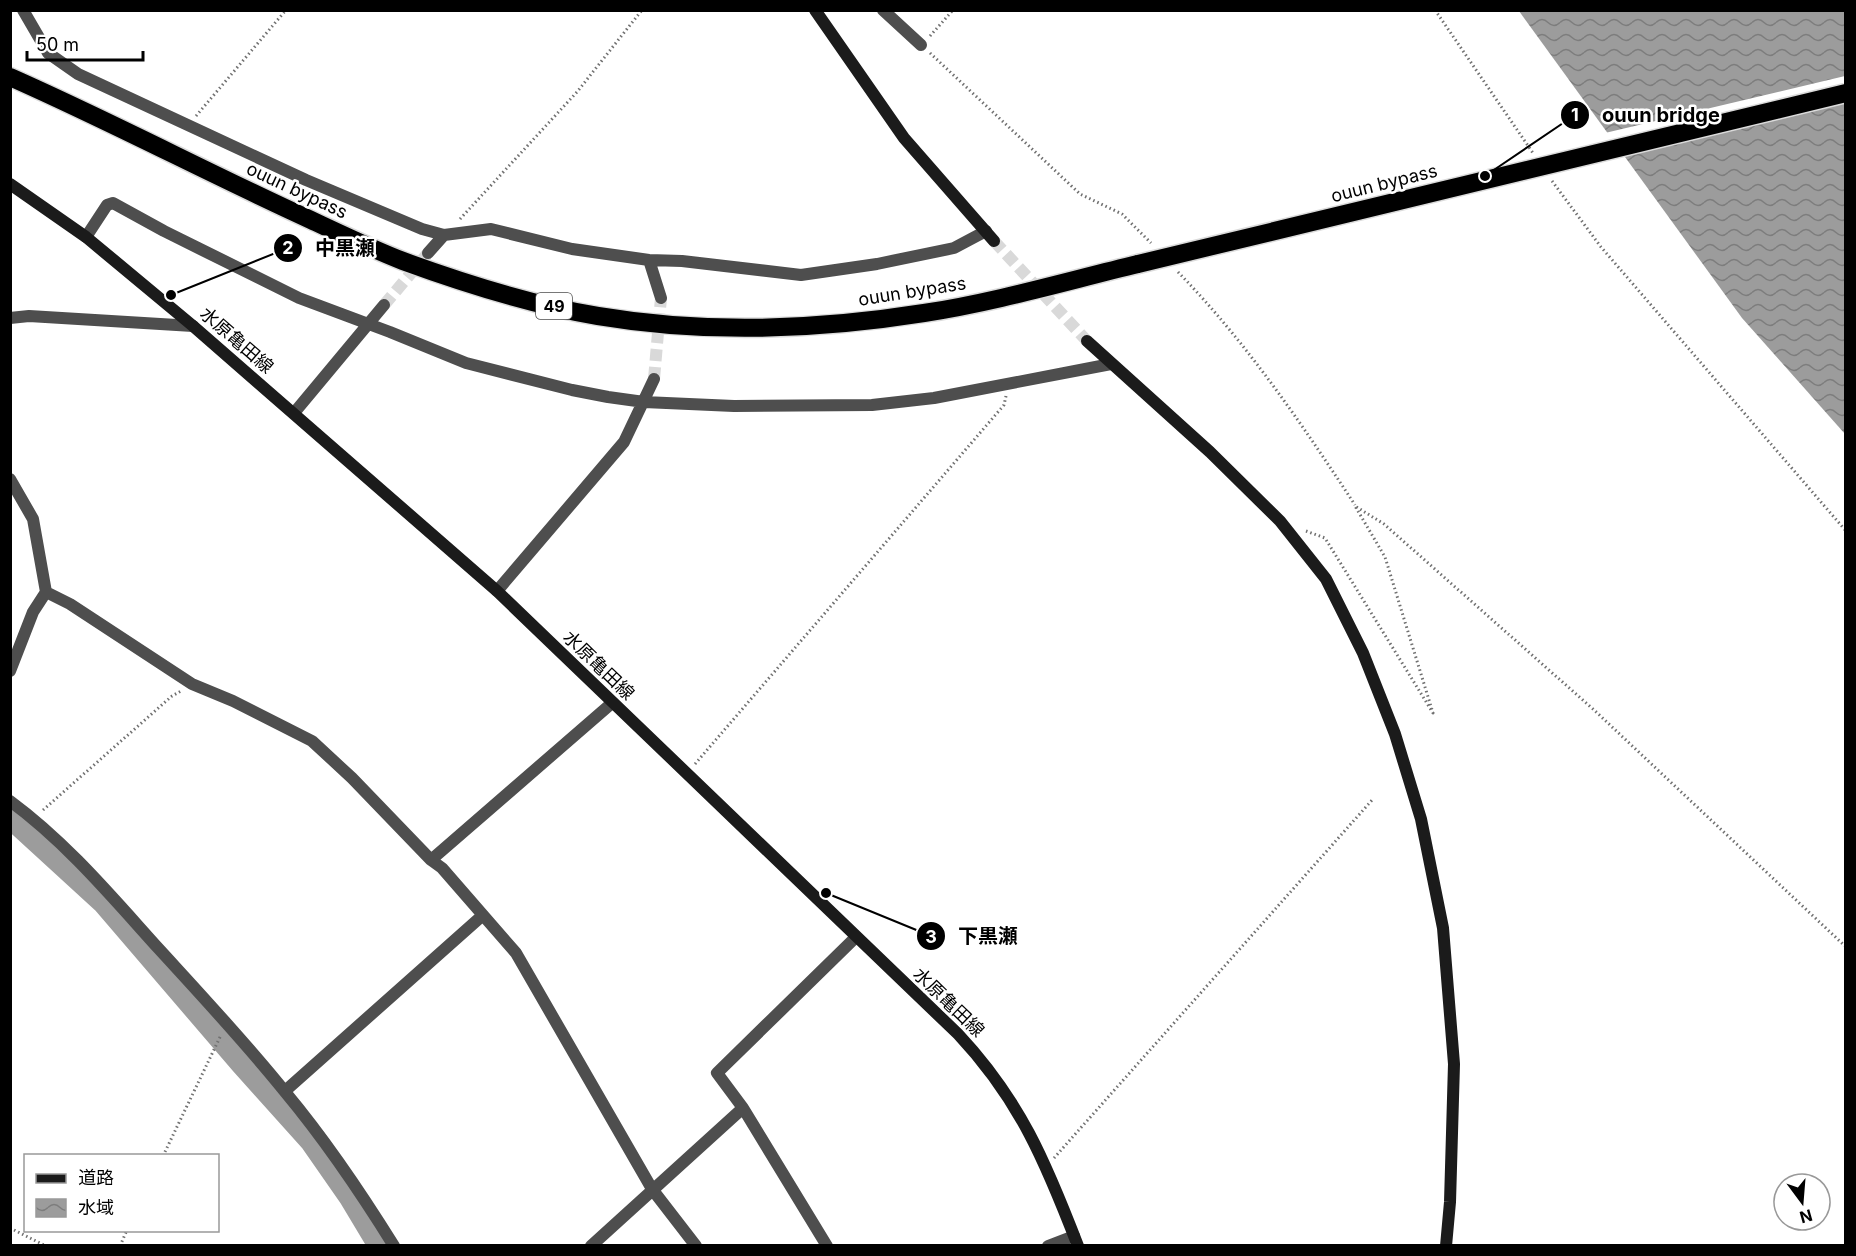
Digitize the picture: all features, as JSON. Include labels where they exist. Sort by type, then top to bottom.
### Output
[{"type":"highway","name":"ouun bypass","points":[[10,76],[259,197],[401,260],[498,292],[597,316],[674,325],[750,328],[839,323],[925,313],[1011,295],[1845,93]]},
{"type":"main road","points":[[815,10],[904,138],[990,236]]},
{"type":"main road","name":"水原亀田線","points":[[10,184],[86,237],[193,326],[497,591],[958,1034],[988,1067],[1015,1106],[1047,1166],[1076,1241]]},
{"type":"main road","points":[[1087,341],[1210,452],[1280,521],[1326,579],[1363,652],[1395,734],[1421,819],[1443,928],[1454,1064],[1450,1202],[1446,1245]]},
{"type":"street","points":[[23,10],[48,53],[70,69],[306,180],[422,229],[444,235],[491,228],[572,249],[649,260],[682,261],[801,275],[877,264],[954,248],[990,236]]},
{"type":"street","points":[[883,10],[921,45]]},
{"type":"street","points":[[86,237],[107,204],[113,202],[146,222],[299,298],[466,363],[572,390],[644,402],[746,406],[872,405],[934,399],[1111,364]]},
{"type":"street","points":[[428,253],[444,235]]},
{"type":"street","points":[[649,260],[661,298]]},
{"type":"street","points":[[294,413],[384,305]]},
{"type":"street","points":[[10,318],[29,316],[193,326]]},
{"type":"street","points":[[497,591],[624,442],[654,379]]},
{"type":"street","points":[[10,479],[33,519],[46,592],[33,612],[10,671]]},
{"type":"street","points":[[46,592],[70,604],[192,684],[233,701],[312,741],[352,778],[431,860],[442,868],[516,953],[652,1189],[696,1245]]},
{"type":"street","points":[[431,860],[612,703]]},
{"type":"street","points":[[10,801],[33,817],[87,868],[227,1023],[285,1091],[347,1172],[394,1245]]},
{"type":"street","points":[[285,1091],[483,915]]},
{"type":"street","points":[[827,1245],[743,1108],[717,1073],[856,937]]},
{"type":"street","points":[[591,1245],[743,1108]]},
{"type":"street","points":[[1048,1245],[1076,1241]]},
{"type":"path","points":[[190,125],[201,108],[286,10]]},
{"type":"path","points":[[444,235],[577,92],[642,10]]},
{"type":"path","points":[[953,10],[921,45],[1080,194],[1122,214],[1153,246]]},
{"type":"path","points":[[1435,10],[1539,161]]},
{"type":"path","points":[[1552,181],[1600,247],[1845,531]]},
{"type":"path","points":[[1176,270],[1207,302],[1300,422],[1385,557],[1433,713],[1325,538],[1280,521]]},
{"type":"path","points":[[686,774],[1004,405],[1008,386]]},
{"type":"path","points":[[1355,506],[1384,524],[1586,703],[1845,947]]},
{"type":"path","points":[[33,817],[51,804],[172,696],[192,684]]},
{"type":"path","points":[[1047,1166],[1373,799]]},
{"type":"path","points":[[163,1154],[227,1023]]},
{"type":"path","points":[[10,1228],[46,1245]]},
{"type":"water","points":[[1519,11],[1845,11],[1845,434],[1742,318]]},
{"type":"pier","points":[[1845,76],[1845,103],[1622,157],[1605,133]]},
{"type":"waterway","points":[[10,814],[105,901],[313,1140],[352,1196],[382,1246]]},
{"type":"tunnel","points":[[994,241],[1087,341]]},
{"type":"tunnel","points":[[384,305],[428,253]]},
{"type":"tunnel","points":[[654,379],[661,298]]},
{"type":"place","name":"ouun bridge","points":[[1485,176]]},
{"type":"place","name":"中黒瀬","points":[[171,295]]},
{"type":"place","name":"下黒瀬","points":[[826,893]]}]
